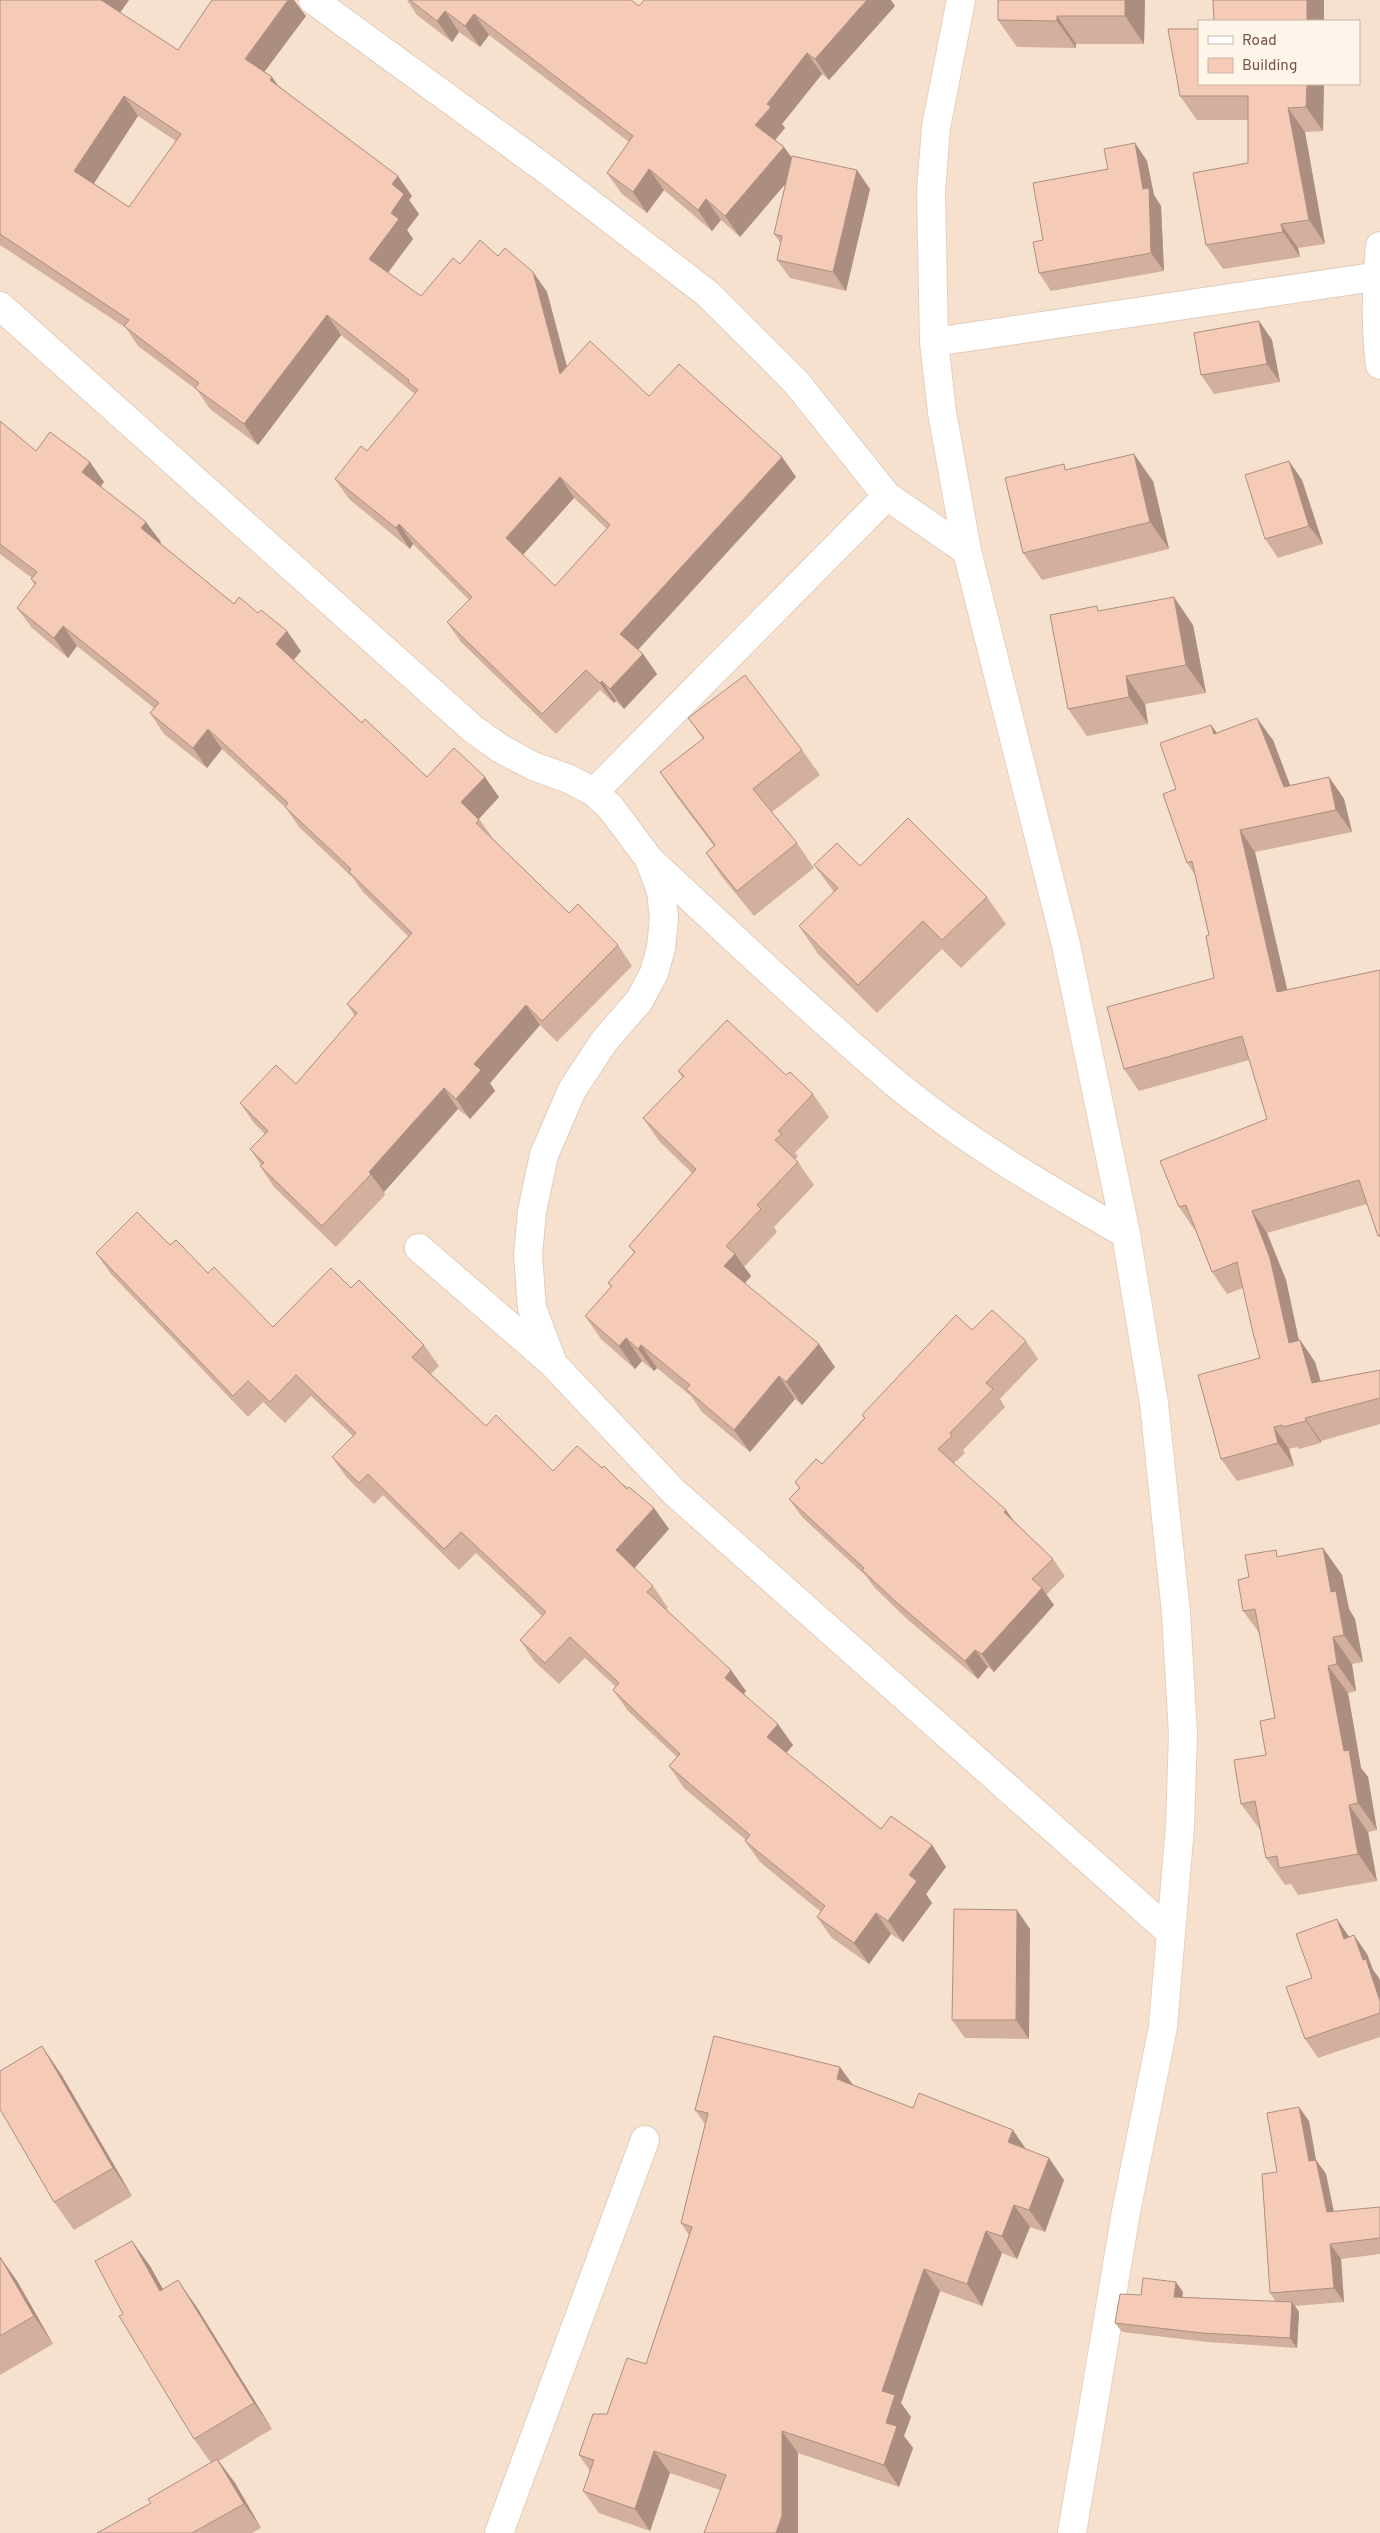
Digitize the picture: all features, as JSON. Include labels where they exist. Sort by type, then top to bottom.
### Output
[{"type":"street","points":[[313,0],[544,168],[708,294],[796,382],[887,496],[967,551]]},
{"type":"street","points":[[961,0],[936,128],[931,191],[934,342],[942,412],[967,551],[1066,945],[1126,1234],[1154,1403],[1176,1613],[1183,1734],[1180,1826],[1163,2027],[1126,2212],[1072,2533]]},
{"type":"street","points":[[1380,246],[1377,337],[1380,365]]},
{"type":"street","points":[[934,342],[1378,277]]},
{"type":"street","points":[[0,306],[473,729],[501,749],[533,766],[594,792],[612,808],[649,859],[895,1083],[962,1133],[1041,1186],[1126,1234]]},
{"type":"street","points":[[594,792],[887,496]]},
{"type":"street","points":[[553,1364],[532,1308],[528,1255],[532,1211],[544,1155],[572,1090],[605,1040],[639,1001],[654,973],[661,948],[664,918],[661,891],[649,859]]},
{"type":"street","points":[[419,1248],[553,1364],[674,1492],[1170,1932]]},
{"type":"street","points":[[499,2533],[645,2140]]},
{"type":"shaded area","points":[[0,0],[1380,0],[1380,2533],[0,2533]]},
{"type":"building","points":[[0,0],[101,0],[178,50],[212,0],[288,0],[245,59],[272,77],[270,80],[398,176],[392,184],[404,194],[391,213],[399,219],[369,259],[421,296],[453,258],[460,264],[480,240],[498,256],[505,248],[533,272],[560,374],[590,341],[649,396],[679,364],[782,457],[620,634],[643,654],[610,689],[602,681],[600,683],[586,670],[542,714],[447,622],[472,597],[399,524],[396,528],[335,479],[361,446],[367,451],[418,390],[408,382],[409,380],[327,315],[244,424],[195,388],[199,383],[124,326],[129,320],[0,234]],"holes":[[[124,96],[181,134],[129,207],[74,171]],[[560,477],[610,525],[555,586],[506,538]]]},
{"type":"building","points":[[410,0],[631,0],[639,6],[644,0],[867,0],[815,59],[807,53],[767,104],[771,107],[755,125],[784,147],[725,216],[706,199],[698,210],[649,169],[633,192],[607,173],[633,136],[474,14],[465,26],[445,11],[437,21]]},
{"type":"building","points":[[998,0],[1125,0],[1125,16],[1057,16],[1057,21],[998,20]]},
{"type":"building","points":[[1213,0],[1307,0],[1307,20],[1214,20]]},
{"type":"building","points":[[1168,29],[1198,29],[1198,85],[1307,85],[1306,107],[1288,108],[1309,220],[1281,224],[1283,232],[1206,245],[1193,173],[1248,163],[1248,96],[1180,96]]},
{"type":"building","points":[[1135,143],[1143,189],[1149,188],[1151,253],[1039,273],[1033,242],[1043,240],[1033,183],[1108,169],[1104,149]]},
{"type":"building","points":[[792,156],[857,170],[833,272],[777,260],[782,236],[774,234]]},
{"type":"building","points":[[1259,321],[1267,364],[1201,375],[1194,333]]},
{"type":"building","points":[[0,421],[36,451],[50,432],[90,462],[82,472],[146,522],[141,528],[234,604],[239,597],[258,613],[261,610],[287,631],[276,644],[362,723],[365,719],[427,777],[454,748],[485,777],[461,802],[479,820],[476,823],[569,913],[578,904],[618,945],[542,1021],[526,1005],[474,1064],[481,1070],[456,1099],[444,1088],[369,1172],[371,1174],[322,1226],[260,1166],[264,1163],[250,1149],[268,1131],[240,1103],[276,1065],[296,1084],[357,1013],[347,1004],[412,933],[349,872],[351,869],[285,807],[288,803],[208,729],[193,748],[150,713],[159,703],[63,626],[54,638],[17,608],[36,583],[31,579],[37,572],[0,544]]},
{"type":"building","points":[[1134,454],[1150,522],[1023,553],[1005,478],[1064,464],[1065,470]]},
{"type":"building","points":[[1289,461],[1309,526],[1265,539],[1245,475]]},
{"type":"building","points":[[1174,597],[1186,665],[1126,676],[1129,697],[1068,709],[1050,615],[1097,606],[1098,611]]},
{"type":"building","points":[[745,675],[802,750],[753,789],[797,843],[737,891],[706,853],[715,845],[660,772],[704,738],[688,718]]},
{"type":"building","points":[[1257,718],[1284,787],[1329,777],[1336,810],[1240,830],[1277,992],[1380,970],[1380,1235],[1378,1236],[1359,1180],[1252,1211],[1270,1258],[1289,1343],[1300,1340],[1312,1383],[1380,1370],[1380,1398],[1305,1418],[1306,1421],[1283,1427],[1282,1425],[1274,1427],[1278,1443],[1221,1459],[1198,1375],[1260,1358],[1237,1262],[1212,1272],[1186,1205],[1179,1207],[1160,1161],[1267,1119],[1242,1036],[1124,1069],[1107,1007],[1214,978],[1206,936],[1209,935],[1192,861],[1187,863],[1163,794],[1176,789],[1160,743],[1211,725],[1214,734]]},
{"type":"building","points":[[908,818],[987,897],[942,940],[923,921],[858,985],[799,926],[838,888],[814,865],[837,843],[860,866]]},
{"type":"building","points":[[727,1020],[786,1075],[790,1072],[813,1094],[778,1131],[782,1134],[775,1140],[798,1162],[757,1205],[761,1209],[726,1246],[735,1254],[724,1266],[819,1344],[786,1382],[779,1376],[734,1430],[686,1389],[690,1385],[641,1345],[638,1349],[626,1338],[619,1346],[585,1316],[612,1286],[608,1283],[635,1252],[629,1246],[696,1169],[643,1118],[684,1076],[678,1071]]},
{"type":"building","points":[[137,1212],[170,1245],[176,1240],[208,1273],[214,1267],[273,1327],[331,1268],[351,1288],[359,1280],[424,1345],[412,1357],[486,1426],[496,1415],[553,1471],[577,1446],[602,1468],[604,1466],[627,1489],[629,1487],[654,1508],[616,1550],[653,1586],[647,1592],[731,1670],[725,1678],[778,1724],[767,1737],[881,1829],[891,1816],[932,1845],[909,1875],[917,1881],[888,1921],[876,1913],[854,1943],[817,1917],[825,1906],[745,1841],[750,1835],[669,1766],[680,1754],[613,1690],[619,1683],[570,1637],[545,1663],[520,1640],[546,1612],[461,1532],[444,1549],[368,1474],[359,1483],[332,1457],[356,1433],[296,1375],[270,1402],[248,1381],[233,1396],[96,1253]]},
{"type":"building","points":[[992,1310],[1026,1341],[986,1383],[993,1389],[950,1433],[952,1436],[938,1449],[1006,1510],[1004,1512],[1053,1559],[1032,1579],[1042,1588],[982,1654],[975,1650],[965,1661],[895,1601],[862,1570],[864,1568],[789,1499],[800,1488],[795,1482],[816,1459],[822,1464],[865,1418],[862,1415],[956,1315],[972,1330]]},
{"type":"building","points":[[1323,1548],[1331,1592],[1336,1591],[1344,1635],[1333,1637],[1337,1664],[1328,1666],[1344,1751],[1349,1750],[1358,1803],[1349,1805],[1358,1854],[1279,1868],[1277,1856],[1266,1858],[1255,1801],[1241,1804],[1234,1760],[1266,1755],[1260,1721],[1275,1718],[1255,1609],[1243,1611],[1238,1580],[1249,1577],[1245,1555],[1276,1550],[1277,1557]]},
{"type":"building","points":[[954,1909],[1017,1910],[1016,2020],[952,2020]]},
{"type":"building","points":[[1337,1919],[1344,1939],[1354,1935],[1363,1960],[1366,1959],[1380,2001],[1380,2013],[1305,2039],[1286,1987],[1312,1978],[1296,1934]]},
{"type":"building","points":[[714,2036],[840,2067],[837,2079],[913,2108],[919,2093],[1013,2130],[1008,2142],[1049,2158],[1029,2210],[1014,2205],[1002,2236],[986,2231],[967,2284],[924,2269],[882,2391],[895,2395],[886,2423],[897,2426],[884,2465],[782,2431],[782,2516],[776,2533],[704,2533],[726,2475],[654,2451],[635,2509],[583,2491],[594,2460],[579,2455],[593,2414],[607,2414],[627,2358],[646,2364],[692,2227],[681,2223],[708,2113],[695,2110]]},
{"type":"building","points":[[42,2046],[113,2168],[54,2202],[0,2109],[0,2071]]},
{"type":"building","points":[[1299,2107],[1309,2161],[1316,2160],[1327,2212],[1380,2207],[1380,2238],[1330,2244],[1334,2288],[1270,2293],[1262,2174],[1277,2172],[1267,2113]]},
{"type":"building","points":[[132,2241],[160,2291],[178,2280],[254,2403],[194,2439],[119,2316],[123,2314],[95,2261]]},
{"type":"building","points":[[0,2257],[34,2316],[0,2336]]},
{"type":"building","points":[[1143,2278],[1176,2282],[1174,2297],[1292,2302],[1290,2338],[1202,2333],[1115,2323],[1120,2294],[1141,2295]]},
{"type":"building","points":[[217,2459],[244,2504],[192,2533],[97,2533],[151,2503],[148,2499]]}]
